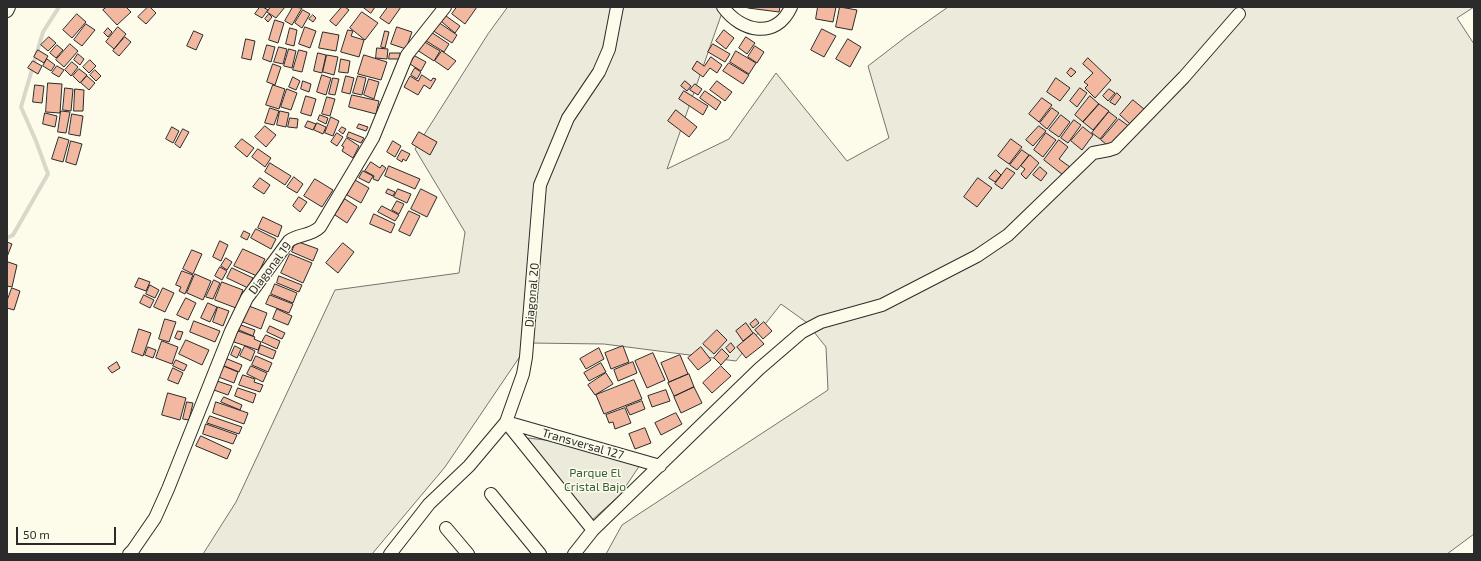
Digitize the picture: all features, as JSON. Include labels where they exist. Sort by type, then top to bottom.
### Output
[{"type":"street","points":[[7,11],[10,7]]},
{"type":"street","name":"Diagonal 19","points":[[129,554],[158,510],[231,331],[248,298],[289,241],[293,238],[311,233],[320,227],[373,138],[407,55],[445,7]]},
{"type":"street","name":"Diagonal 20","points":[[390,554],[429,504],[469,466],[506,422],[523,374],[526,357],[540,185],[568,118],[599,72],[609,49],[617,7]]},
{"type":"street","points":[[723,7],[736,19],[749,27],[759,29],[770,28],[778,24],[786,17],[791,7]]},
{"type":"street","points":[[574,554],[594,530],[760,369],[802,332],[821,322],[882,305],[977,256],[1008,235],[1093,153],[1115,148],[1184,77],[1239,14]]},
{"type":"street","points":[[506,422],[594,530]]},
{"type":"street","name":"Transversal 127","points":[[506,422],[660,466]]},
{"type":"street","points":[[491,494],[540,554]]},
{"type":"street","points":[[446,528],[468,554]]},
{"type":"green space","points":[[508,7],[724,7],[667,169],[729,139],[776,73],[847,161],[889,138],[868,66],[948,7],[1474,7],[1457,18],[1474,44],[1474,534],[1447,554],[606,554],[622,525],[828,390],[826,347],[806,322],[781,304],[736,361],[604,344],[529,343],[445,467],[372,554],[203,554],[236,502],[335,290],[459,273],[465,232],[415,149],[488,34]]},
{"type":"green space","name":"Parque El Cristal Bajo","points":[[528,438],[571,443],[640,465],[620,495],[591,521]]},
{"type":"building","points":[[107,7],[126,7],[131,12],[117,25],[103,10]]},
{"type":"building","points":[[148,7],[156,13],[146,24],[138,17]]},
{"type":"building","points":[[260,7],[268,10],[262,18],[255,14]]},
{"type":"building","points":[[271,7],[285,7],[276,18],[267,12]]},
{"type":"building","points":[[293,7],[302,8],[292,25],[285,21]]},
{"type":"building","points":[[342,7],[349,10],[336,26],[330,21]]},
{"type":"building","points":[[363,7],[375,7],[371,13]]},
{"type":"building","points":[[388,7],[401,7],[389,24],[380,18]]},
{"type":"building","points":[[457,7],[477,7],[465,24],[452,14]]},
{"type":"building","points":[[748,7],[780,7],[779,12]]},
{"type":"building","points":[[818,7],[836,7],[833,22],[816,19]]},
{"type":"building","points":[[840,7],[857,10],[852,30],[836,27]]},
{"type":"building","points":[[303,10],[310,14],[302,28],[295,23]]},
{"type":"building","points":[[362,12],[378,23],[365,40],[350,28]]},
{"type":"building","points":[[77,14],[86,22],[72,38],[63,30]]},
{"type":"building","points":[[269,14],[272,17],[268,22],[265,19]]},
{"type":"building","points":[[313,15],[316,18],[313,22],[309,19]]},
{"type":"building","points":[[446,16],[460,26],[455,33],[442,22]]},
{"type":"building","points":[[275,20],[284,23],[278,43],[269,40]]},
{"type":"building","points":[[438,22],[457,35],[452,43],[432,30]]},
{"type":"building","points":[[86,24],[95,30],[82,46],[74,40]]},
{"type":"building","points":[[118,27],[126,34],[114,49],[106,42]]},
{"type":"building","points":[[305,27],[316,31],[310,48],[299,44]]},
{"type":"building","points":[[397,27],[412,32],[406,49],[391,44]]},
{"type":"building","points":[[108,28],[112,32],[108,37],[104,33]]},
{"type":"building","points":[[290,28],[297,30],[294,46],[286,44]]},
{"type":"building","points":[[822,29],[836,36],[824,57],[811,50]]},
{"type":"building","points":[[348,30],[353,31],[351,36],[364,40],[359,57],[341,52]]},
{"type":"building","points":[[428,30],[449,44],[444,52],[423,39]]},
{"type":"building","points":[[724,30],[734,38],[726,49],[716,41]]},
{"type":"building","points":[[194,31],[203,35],[196,50],[187,46]]},
{"type":"building","points":[[385,31],[389,32],[385,48],[381,47]]},
{"type":"building","points":[[323,32],[339,35],[336,51],[319,48]]},
{"type":"building","points":[[49,37],[56,43],[48,51],[41,45]]},
{"type":"building","points":[[125,37],[131,42],[119,56],[113,51]]},
{"type":"building","points":[[746,37],[755,43],[747,54],[739,48]]},
{"type":"building","points":[[246,39],[255,41],[251,60],[242,58]]},
{"type":"building","points":[[848,39],[861,47],[850,67],[836,59]]},
{"type":"building","points":[[423,41],[440,51],[434,61],[417,50]]},
{"type":"building","points":[[70,44],[78,51],[64,67],[56,60]]},
{"type":"building","points":[[713,44],[730,54],[725,62],[708,52]]},
{"type":"building","points":[[57,45],[63,50],[56,58],[50,53]]},
{"type":"building","points":[[267,45],[275,47],[271,62],[263,59]]},
{"type":"building","points":[[755,46],[764,52],[757,63],[748,57]]},
{"type":"building","points":[[279,47],[287,49],[283,64],[274,62]]},
{"type":"building","points":[[377,48],[388,49],[387,59],[376,58]]},
{"type":"building","points":[[289,49],[296,51],[292,68],[284,66]]},
{"type":"building","points":[[38,50],[48,56],[44,63],[34,57]]},
{"type":"building","points":[[299,50],[307,52],[302,72],[293,70]]},
{"type":"building","points":[[442,51],[456,61],[448,70],[435,61]]},
{"type":"building","points":[[736,51],[756,63],[749,74],[730,62]]},
{"type":"building","points":[[318,53],[326,55],[322,73],[314,71]]},
{"type":"building","points":[[390,53],[400,53],[400,59],[389,59]]},
{"type":"building","points":[[78,54],[84,59],[80,65],[74,60]]},
{"type":"building","points":[[327,55],[338,57],[334,75],[323,72]]},
{"type":"building","points":[[364,55],[387,62],[381,80],[358,74]]},
{"type":"building","points":[[415,56],[426,62],[421,71],[410,64]]},
{"type":"building","points":[[711,57],[722,65],[717,73],[710,68],[703,77],[692,69],[697,61],[704,66]]},
{"type":"building","points":[[1088,58],[1111,80],[1095,98],[1085,88],[1088,85],[1084,82],[1093,73],[1083,64]]},
{"type":"building","points":[[47,59],[55,65],[51,71],[43,66]]},
{"type":"building","points":[[341,59],[350,61],[348,73],[339,72]]},
{"type":"building","points":[[90,60],[96,66],[89,73],[83,67]]},
{"type":"building","points":[[33,61],[42,66],[38,74],[28,68]]},
{"type":"building","points":[[72,62],[78,67],[71,76],[65,70]]},
{"type":"building","points":[[729,63],[749,75],[743,84],[723,71]]},
{"type":"building","points":[[273,64],[281,67],[275,85],[267,82]]},
{"type":"building","points":[[57,66],[64,70],[59,77],[52,73]]},
{"type":"building","points":[[415,68],[421,72],[417,79],[411,75]]},
{"type":"building","points":[[1071,68],[1076,72],[1071,77],[1067,73]]},
{"type":"building","points":[[79,69],[87,75],[80,83],[73,76]]},
{"type":"building","points":[[95,70],[101,76],[96,81],[90,75]]},
{"type":"building","points":[[322,75],[331,78],[326,95],[317,92]]},
{"type":"building","points":[[422,75],[431,81],[433,78],[436,79],[430,89],[424,85],[418,95],[404,87],[410,76],[418,81]]},
{"type":"building","points":[[87,76],[95,83],[89,90],[81,83]]},
{"type":"building","points":[[346,76],[354,78],[350,94],[342,92]]},
{"type":"building","points":[[358,76],[366,78],[362,95],[353,93]]},
{"type":"building","points":[[293,77],[300,81],[296,90],[289,87]]},
{"type":"building","points":[[333,78],[339,79],[335,95],[329,94]]},
{"type":"building","points":[[1056,78],[1070,88],[1060,101],[1047,92]]},
{"type":"building","points":[[369,79],[379,82],[374,99],[364,95]]},
{"type":"building","points":[[303,81],[311,84],[309,92],[301,89]]},
{"type":"building","points":[[685,81],[691,86],[687,91],[681,86]]},
{"type":"building","points":[[717,81],[732,92],[725,101],[710,90]]},
{"type":"building","points":[[48,83],[62,84],[60,113],[46,112]]},
{"type":"building","points":[[695,84],[702,89],[698,95],[690,90]]},
{"type":"building","points":[[35,85],[44,86],[42,103],[33,102]]},
{"type":"building","points":[[273,85],[285,89],[279,109],[266,105]]},
{"type":"building","points":[[65,88],[73,89],[71,111],[63,110]]},
{"type":"building","points":[[1080,88],[1087,93],[1077,107],[1070,101]]},
{"type":"building","points":[[75,89],[84,90],[83,111],[74,111]]},
{"type":"building","points":[[287,89],[297,93],[291,110],[281,107]]},
{"type":"building","points":[[1109,89],[1115,93],[1108,101],[1103,96]]},
{"type":"building","points":[[684,91],[708,106],[703,115],[679,99]]},
{"type":"building","points":[[705,91],[721,102],[716,110],[700,98]]},
{"type":"building","points":[[1117,93],[1121,97],[1115,105],[1110,102]]},
{"type":"building","points":[[352,95],[379,101],[376,114],[349,107]]},
{"type":"building","points":[[306,96],[316,99],[311,116],[301,113]]},
{"type":"building","points":[[1090,96],[1099,104],[1083,122],[1075,115]]},
{"type":"building","points":[[327,97],[335,99],[330,116],[322,114]]},
{"type":"building","points":[[1042,98],[1052,105],[1039,122],[1029,114]]},
{"type":"building","points":[[1133,100],[1144,109],[1130,124],[1120,115]]},
{"type":"building","points":[[1099,104],[1109,111],[1093,130],[1083,122]]},
{"type":"building","points":[[270,108],[279,111],[274,125],[265,123]]},
{"type":"building","points":[[1052,108],[1059,113],[1047,129],[1040,123]]},
{"type":"building","points":[[676,110],[697,127],[689,137],[668,121]]},
{"type":"building","points":[[61,111],[70,112],[66,133],[58,132]]},
{"type":"building","points":[[280,111],[289,113],[286,127],[277,125]]},
{"type":"building","points":[[1109,112],[1117,118],[1100,139],[1092,133]]},
{"type":"building","points":[[45,113],[57,116],[55,127],[43,124]]},
{"type":"building","points":[[72,114],[83,116],[80,136],[69,134]]},
{"type":"building","points":[[320,115],[328,118],[326,124],[318,120]]},
{"type":"building","points":[[1061,115],[1070,122],[1059,137],[1049,130]]},
{"type":"building","points":[[331,117],[339,121],[333,136],[325,133]]},
{"type":"building","points":[[290,118],[298,119],[297,128],[288,127]]},
{"type":"building","points":[[1119,119],[1130,127],[1112,149],[1101,140]]},
{"type":"building","points":[[1074,120],[1081,125],[1068,143],[1061,138]]},
{"type":"building","points":[[308,121],[316,124],[313,130],[305,127]]},
{"type":"building","points":[[317,123],[326,127],[323,134],[314,130]]},
{"type":"building","points":[[359,124],[368,127],[366,131],[357,128]]},
{"type":"building","points":[[265,126],[276,135],[266,147],[255,137]]},
{"type":"building","points":[[1039,126],[1046,131],[1033,146],[1026,140]]},
{"type":"building","points":[[172,127],[179,131],[173,143],[166,139]]},
{"type":"building","points":[[342,127],[346,129],[343,134],[339,131]]},
{"type":"building","points":[[1083,127],[1093,135],[1082,150],[1071,141]]},
{"type":"building","points":[[183,129],[189,132],[180,148],[175,144]]},
{"type":"building","points":[[349,132],[364,138],[361,143],[347,137]]},
{"type":"building","points":[[419,132],[437,142],[430,155],[412,144]]},
{"type":"building","points":[[337,133],[343,137],[337,146],[331,142]]},
{"type":"building","points":[[1046,133],[1056,140],[1043,157],[1034,150]]},
{"type":"building","points":[[59,137],[69,140],[63,162],[52,159]]},
{"type":"building","points":[[347,138],[359,146],[353,158],[342,151],[344,147],[342,146]]},
{"type":"building","points":[[242,139],[254,148],[247,157],[235,147]]},
{"type":"building","points":[[1011,139],[1022,147],[1009,164],[998,156]]},
{"type":"building","points":[[1059,140],[1068,147],[1059,159],[1070,167],[1063,175],[1044,160]]},
{"type":"building","points":[[71,141],[82,144],[76,165],[66,162]]},
{"type":"building","points":[[393,141],[401,146],[395,157],[387,152]]},
{"type":"building","points":[[258,149],[271,158],[265,167],[252,157]]},
{"type":"building","points":[[402,150],[410,154],[406,161],[403,159],[402,162],[397,159]]},
{"type":"building","points":[[1022,150],[1029,155],[1017,170],[1010,165]]},
{"type":"building","points":[[1030,155],[1039,163],[1026,179],[1021,174],[1025,169],[1021,166]]},
{"type":"building","points":[[371,162],[380,168],[382,165],[386,168],[378,181],[373,179],[374,176],[365,171]]},
{"type":"building","points":[[270,163],[291,176],[285,185],[265,172]]},
{"type":"building","points":[[389,166],[420,179],[415,189],[385,176]]},
{"type":"building","points":[[1040,167],[1047,173],[1041,181],[1033,175]]},
{"type":"building","points":[[1007,168],[1015,173],[1002,189],[995,184]]},
{"type":"building","points":[[996,170],[1001,175],[995,182],[989,178]]},
{"type":"building","points":[[363,171],[373,176],[369,183],[359,178]]},
{"type":"building","points":[[294,177],[303,184],[297,193],[287,187]]},
{"type":"building","points":[[260,178],[270,185],[264,194],[253,187]]},
{"type":"building","points":[[978,178],[992,188],[977,207],[964,197]]},
{"type":"building","points":[[315,179],[333,190],[322,207],[304,196]]},
{"type":"building","points":[[355,180],[369,188],[361,203],[347,195]]},
{"type":"building","points":[[388,189],[395,192],[393,196],[386,193]]},
{"type":"building","points":[[398,189],[411,194],[407,203],[394,197]]},
{"type":"building","points":[[421,189],[437,197],[427,217],[411,209]]},
{"type":"building","points":[[299,197],[307,202],[300,212],[293,206]]},
{"type":"building","points":[[345,199],[357,207],[347,223],[335,215]]},
{"type":"building","points":[[397,201],[404,204],[399,214],[392,210]]},
{"type":"building","points":[[382,206],[399,215],[395,221],[378,212]]},
{"type":"building","points":[[409,211],[420,216],[410,236],[399,231]]},
{"type":"building","points":[[374,214],[395,224],[391,233],[370,224]]},
{"type":"building","points":[[263,217],[282,226],[278,237],[258,228]]},
{"type":"building","points":[[256,229],[276,239],[271,249],[251,238]]},
{"type":"building","points":[[244,231],[250,234],[247,240],[241,237]]},
{"type":"building","points":[[220,241],[228,245],[221,261],[213,257]]},
{"type":"building","points":[[296,241],[318,249],[313,261],[292,252]]},
{"type":"building","points":[[7,242],[12,244],[7,257]]},
{"type":"building","points":[[343,243],[354,252],[338,273],[326,263]]},
{"type":"building","points":[[243,249],[265,259],[257,276],[234,266]]},
{"type":"building","points":[[192,250],[202,254],[193,274],[183,269]]},
{"type":"building","points":[[290,254],[312,263],[303,283],[281,273]]},
{"type":"building","points":[[226,258],[232,262],[227,270],[221,266]]},
{"type":"building","points":[[8,262],[17,265],[12,287],[7,286]]},
{"type":"building","points":[[220,267],[227,271],[222,280],[215,276]]},
{"type":"building","points":[[232,268],[253,278],[248,288],[227,278]]},
{"type":"building","points":[[182,271],[193,275],[185,294],[179,291],[181,287],[176,285]]},
{"type":"building","points":[[195,274],[211,281],[203,300],[187,293]]},
{"type":"building","points":[[279,276],[302,285],[299,292],[277,283]]},
{"type":"building","points":[[139,278],[150,282],[146,291],[135,287]]},
{"type":"building","points":[[214,280],[220,283],[213,299],[206,297]]},
{"type":"building","points":[[222,282],[243,290],[236,308],[215,300]]},
{"type":"building","points":[[275,284],[297,293],[293,303],[271,294]]},
{"type":"building","points":[[150,285],[159,290],[155,298],[146,294]]},
{"type":"building","points":[[12,288],[20,291],[14,310],[7,308],[7,301]]},
{"type":"building","points":[[163,288],[174,293],[165,312],[154,307]]},
{"type":"building","points":[[144,295],[154,300],[150,308],[140,303]]},
{"type":"building","points":[[270,295],[293,304],[289,313],[266,304]]},
{"type":"building","points":[[186,298],[196,303],[188,320],[177,315]]},
{"type":"building","points":[[208,303],[217,307],[210,322],[201,318]]},
{"type":"building","points":[[249,306],[267,313],[261,329],[243,322]]},
{"type":"building","points":[[218,307],[229,311],[223,326],[213,322]]},
{"type":"building","points":[[277,309],[292,316],[288,325],[273,319]]},
{"type":"building","points":[[165,319],[176,322],[169,342],[159,339]]},
{"type":"building","points":[[756,319],[759,323],[753,328],[750,324]]},
{"type":"building","points":[[194,321],[220,331],[215,342],[190,332]]},
{"type":"building","points":[[764,322],[772,331],[763,339],[755,330]]},
{"type":"building","points":[[746,323],[753,333],[743,341],[736,331]]},
{"type":"building","points":[[241,325],[255,330],[253,336],[239,330]]},
{"type":"building","points":[[270,326],[285,333],[282,339],[267,332]]},
{"type":"building","points":[[139,329],[151,333],[143,356],[132,352]]},
{"type":"building","points":[[717,330],[727,340],[714,354],[703,344]]},
{"type":"building","points":[[178,331],[183,332],[180,340],[175,338]]},
{"type":"building","points":[[238,331],[255,337],[254,339],[261,342],[258,350],[234,342]]},
{"type":"building","points":[[754,333],[764,344],[746,358],[737,347]]},
{"type":"building","points":[[266,335],[280,341],[277,349],[262,342]]},
{"type":"building","points":[[186,340],[209,350],[202,365],[179,354]]},
{"type":"building","points":[[162,341],[178,347],[172,364],[156,358]]},
{"type":"building","points":[[731,343],[735,348],[730,353],[726,348]]},
{"type":"building","points":[[261,345],[276,351],[273,359],[258,353]]},
{"type":"building","points":[[235,346],[241,349],[237,358],[231,355]]},
{"type":"building","points":[[245,346],[255,351],[251,361],[240,356]]},
{"type":"building","points":[[623,346],[629,362],[611,369],[605,353]]},
{"type":"building","points":[[148,347],[156,350],[153,358],[145,355]]},
{"type":"building","points":[[701,347],[711,360],[698,370],[688,358]]},
{"type":"building","points":[[599,348],[604,359],[586,369],[580,359]]},
{"type":"building","points":[[722,349],[729,356],[721,365],[714,358]]},
{"type":"building","points":[[653,353],[665,380],[647,388],[635,361]]},
{"type":"building","points":[[680,355],[688,374],[669,382],[661,363]]},
{"type":"building","points":[[256,356],[272,363],[268,372],[252,365]]},
{"type":"building","points":[[225,358],[242,365],[239,372],[222,365]]},
{"type":"building","points":[[176,360],[187,365],[184,371],[173,366]]},
{"type":"building","points":[[117,362],[120,368],[112,373],[108,368]]},
{"type":"building","points":[[633,362],[637,373],[618,381],[614,370]]},
{"type":"building","points":[[601,363],[606,372],[589,381],[584,373]]},
{"type":"building","points":[[221,365],[238,372],[234,383],[216,376]]},
{"type":"building","points":[[251,366],[267,373],[263,382],[247,374]]},
{"type":"building","points":[[721,366],[731,376],[712,393],[703,383]]},
{"type":"building","points":[[173,368],[183,373],[178,384],[168,380]]},
{"type":"building","points":[[606,373],[613,384],[595,395],[588,385]]},
{"type":"building","points":[[689,374],[694,387],[674,396],[668,383]]},
{"type":"building","points":[[243,375],[255,379],[254,382],[263,385],[260,392],[239,385]]},
{"type":"building","points":[[214,380],[232,386],[228,395],[211,389]]},
{"type":"building","points":[[634,380],[642,399],[604,414],[596,395]]},
{"type":"building","points":[[694,387],[702,403],[681,413],[674,397]]},
{"type":"building","points":[[238,388],[256,394],[253,403],[235,396]]},
{"type":"building","points":[[666,390],[670,401],[652,407],[648,396]]},
{"type":"building","points":[[168,393],[186,398],[180,420],[162,415]]},
{"type":"building","points":[[224,397],[242,405],[240,410],[221,402]]},
{"type":"building","points":[[642,401],[645,409],[630,415],[626,407]]},
{"type":"building","points":[[187,402],[193,403],[189,420],[183,419]]},
{"type":"building","points":[[216,402],[248,413],[244,424],[213,413]]},
{"type":"building","points":[[625,408],[631,423],[615,429],[613,422],[609,423],[606,415]]},
{"type":"building","points":[[676,413],[682,424],[661,435],[655,423]]},
{"type":"building","points":[[210,416],[242,427],[239,434],[207,423]]},
{"type":"building","points":[[206,424],[237,435],[233,444],[203,434]]},
{"type":"building","points":[[645,428],[651,443],[635,449],[629,434]]},
{"type":"building","points":[[201,436],[231,450],[227,459],[196,446]]},
{"type":"waterway","points":[[7,238],[13,235],[48,174],[36,141],[21,107],[43,32],[59,7]]}]
